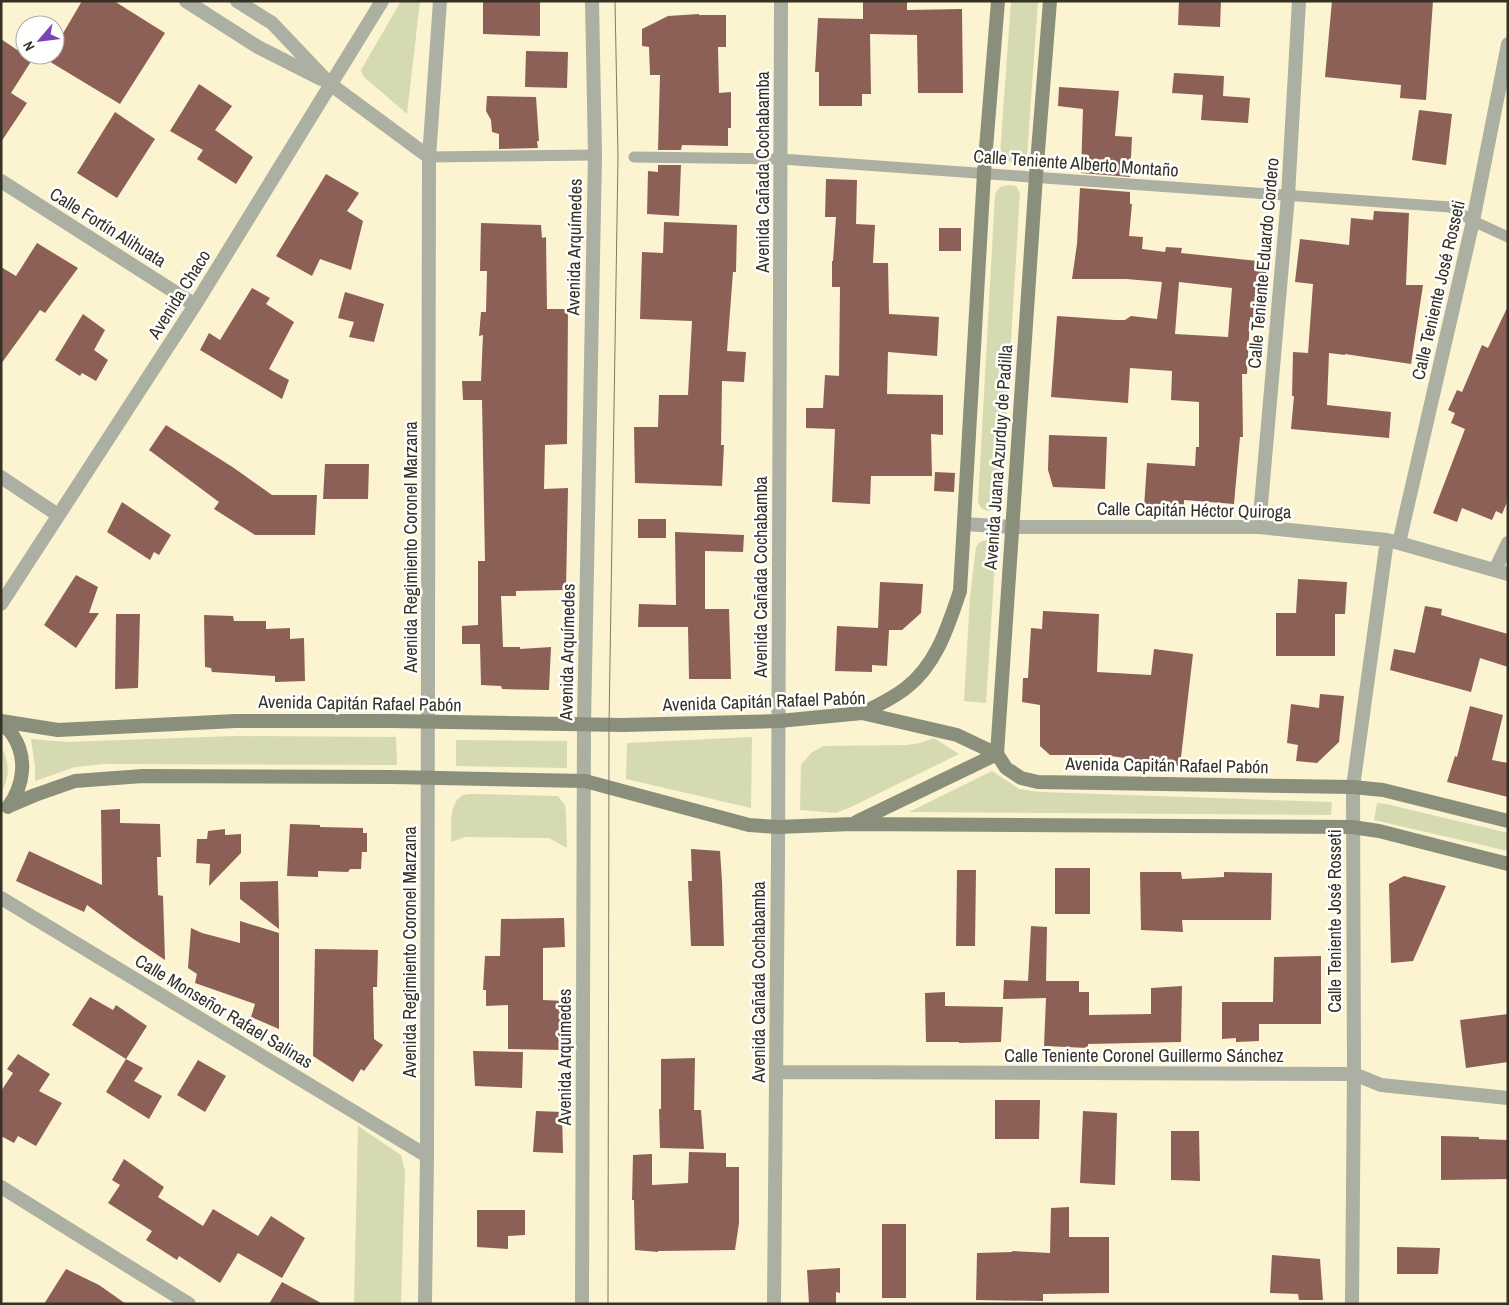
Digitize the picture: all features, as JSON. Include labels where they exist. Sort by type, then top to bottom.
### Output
[{"type":"main road","name":"Avenida Juana Azurduy de Padilla","points":[[862,713],[908,687],[931,662],[945,635],[960,591],[984,174],[998,1]]},
{"type":"main road","name":"Avenida Juana Azurduy de Padilla","points":[[997,754],[1036,176],[1050,1]]},
{"type":"main road","name":"Avenida Capitán Rafael Pabón","points":[[1,722],[58,730],[235,721],[392,721],[623,725],[778,721],[862,713],[957,735],[997,754],[1006,768],[1021,778],[1038,782],[1353,787],[1383,790],[1508,821]]},
{"type":"main road","points":[[1,722],[12,734],[20,752],[23,771],[18,790],[5,809]]},
{"type":"main road","points":[[852,824],[997,754]]},
{"type":"main road","points":[[5,809],[35,794],[74,781],[143,776],[585,781],[749,825],[778,827],[852,824],[1352,827],[1379,831],[1508,864]]},
{"type":"street","points":[[186,1],[258,47],[330,84],[430,157]]},
{"type":"street","points":[[237,1],[272,24],[330,84]]},
{"type":"street","name":"Avenida Chaco","points":[[1,604],[195,305],[382,1]]},
{"type":"street","name":"Avenida Regimiento Coronel Marzana","points":[[425,1304],[430,157],[440,1]]},
{"type":"street","name":"Avenida Arquímedes","points":[[582,1304],[584,724],[595,155],[592,1]]},
{"type":"street","name":"Avenida Cañada Cochabamba","points":[[774,1304],[781,1]]},
{"type":"street","name":"Calle Teniente Eduardo Cordero","points":[[1259,527],[1288,196],[1298,1]]},
{"type":"street","name":"Calle Teniente José Rosseti","points":[[1352,1304],[1354,1074],[1353,787],[1393,542],[1473,221],[1508,44]]},
{"type":"street","name":"Calle Fortín Alihuata","points":[[1,181],[195,305]]},
{"type":"street","points":[[1,477],[58,515]]},
{"type":"street","name":"Calle Capitán Héctor Quiroga","points":[[964,524],[1012,527],[1259,527],[1393,542],[1501,572]]},
{"type":"street","points":[[1501,572],[1508,543]]},
{"type":"street","name":"Calle Monseñor Rafael Salinas","points":[[1,898],[427,1156]]},
{"type":"street","name":"Calle Teniente Coronel Guillermo Sánchez","points":[[776,1072],[1354,1074],[1381,1085],[1508,1098]]},
{"type":"street","points":[[1,1187],[189,1304]]},
{"type":"lane","points":[[430,157],[595,155]]},
{"type":"lane","name":"Calle Teniente Alberto Montaño","points":[[634,157],[781,159],[1450,207],[1473,221],[1508,237]]},
{"type":"green space","points":[[401,1],[420,1],[407,114],[363,76],[361,70]]},
{"type":"green space","points":[[1011,1],[1038,1],[1027,156],[1016,162],[1009,162],[1000,154]]},
{"type":"green space","points":[[1016,186],[1020,193],[1001,504],[995,509],[987,511],[981,508],[978,502],[995,194],[1000,187]]},
{"type":"green space","points":[[992,541],[996,546],[986,703],[964,701],[970,597],[976,547],[980,542]]},
{"type":"green space","points":[[235,736],[396,737],[397,765],[104,764],[75,767],[35,781],[31,739],[67,742]]},
{"type":"green space","points":[[752,737],[751,808],[626,779],[627,743]]},
{"type":"green space","points":[[934,738],[959,754],[836,813],[800,810],[801,765],[811,753],[823,746],[907,745]]},
{"type":"green space","points":[[456,740],[567,741],[567,768],[456,766]]},
{"type":"green space","points":[[1,747],[6,758],[8,770],[6,782],[1,793]]},
{"type":"green space","points":[[992,771],[1019,789],[1040,792],[1332,802],[1331,815],[909,812]]},
{"type":"green space","points":[[463,795],[558,796],[565,805],[567,848],[549,838],[465,837],[451,842],[452,816],[455,804]]},
{"type":"green space","points":[[1377,803],[1508,833],[1508,851],[1374,820]]},
{"type":"green space","points":[[358,1126],[401,1155],[405,1171],[401,1304],[354,1304]]},
{"type":"building","points":[[82,1],[114,1],[165,33],[120,104],[55,65],[65,65],[65,30]]},
{"type":"building","points":[[483,1],[540,1],[540,36],[483,34]]},
{"type":"building","points":[[863,1],[907,1],[907,10],[962,9],[963,93],[918,93],[917,35],[870,34],[871,94],[862,94],[862,106],[819,106],[819,72],[815,72],[818,18],[863,19]]},
{"type":"building","points":[[1179,1],[1221,1],[1220,27],[1178,25]]},
{"type":"building","points":[[1332,1],[1433,1],[1426,100],[1400,98],[1401,85],[1325,77]]},
{"type":"building","points":[[726,15],[726,47],[718,47],[719,93],[731,92],[731,128],[728,128],[728,146],[682,145],[681,150],[658,150],[660,75],[650,75],[649,47],[642,46],[642,29],[668,16]]},
{"type":"building","points":[[1,39],[15,48],[15,65],[29,65],[11,93],[27,103],[1,142]]},
{"type":"building","points":[[526,51],[568,52],[567,88],[525,87]]},
{"type":"building","points":[[1174,73],[1224,76],[1223,96],[1250,98],[1248,123],[1201,120],[1203,95],[1172,93]]},
{"type":"building","points":[[199,84],[232,106],[215,130],[253,157],[236,184],[197,159],[203,150],[170,131]]},
{"type":"building","points":[[1059,87],[1119,91],[1115,136],[1132,137],[1130,177],[1081,173],[1083,109],[1058,106]]},
{"type":"building","points":[[487,96],[536,97],[538,148],[499,149],[499,134],[492,132],[491,120],[486,111]]},
{"type":"building","points":[[1419,110],[1452,114],[1446,165],[1412,160]]},
{"type":"building","points":[[115,112],[155,139],[117,198],[77,173]]},
{"type":"building","points":[[658,165],[681,165],[679,216],[647,214],[648,171],[658,172]]},
{"type":"building","points":[[326,174],[359,193],[347,211],[363,221],[351,270],[320,259],[312,276],[276,256]]},
{"type":"building","points":[[826,179],[857,180],[856,224],[875,225],[873,263],[888,263],[889,314],[939,317],[937,356],[888,352],[887,394],[943,395],[943,435],[931,434],[932,476],[871,476],[870,504],[832,502],[835,429],[806,428],[806,408],[823,408],[825,375],[839,376],[840,287],[832,287],[836,217],[825,217]]},
{"type":"building","points":[[1080,188],[1130,192],[1130,204],[1132,204],[1129,236],[1143,237],[1142,249],[1165,252],[1166,247],[1182,248],[1181,253],[1267,262],[1265,291],[1258,290],[1255,318],[1250,317],[1247,374],[1242,374],[1243,437],[1240,437],[1234,504],[1184,500],[1184,510],[1144,507],[1147,463],[1195,466],[1196,447],[1199,447],[1199,402],[1171,400],[1172,371],[1130,368],[1128,403],[1051,397],[1057,316],[1115,320],[1125,320],[1131,316],[1157,319],[1162,282],[1126,279],[1072,279],[1077,244]],"holes":[[[1179,282],[1232,288],[1228,337],[1175,334]]]},
{"type":"building","points":[[1374,211],[1409,213],[1406,285],[1423,285],[1411,364],[1329,353],[1327,405],[1391,412],[1389,438],[1291,429],[1294,396],[1292,396],[1293,352],[1308,353],[1313,284],[1295,282],[1300,239],[1349,245],[1351,218],[1373,220]]},
{"type":"building","points":[[664,222],[737,225],[736,272],[733,272],[727,351],[746,352],[744,382],[722,381],[721,445],[724,445],[722,486],[635,483],[634,427],[658,427],[659,395],[688,395],[692,321],[640,319],[642,252],[663,253]]},
{"type":"building","points":[[481,223],[541,225],[542,238],[546,237],[547,309],[568,309],[567,444],[545,445],[544,489],[568,488],[566,590],[516,591],[516,596],[501,596],[503,647],[520,647],[520,649],[551,647],[549,690],[502,689],[501,686],[481,685],[480,644],[462,644],[462,626],[478,625],[478,561],[485,561],[482,400],[463,400],[462,381],[481,381],[483,335],[479,336],[481,312],[486,312],[487,271],[480,271]]},
{"type":"building","points":[[939,228],[961,228],[961,251],[939,251]]},
{"type":"building","points":[[37,243],[78,268],[45,313],[40,310],[1,364],[1,267],[16,276]]},
{"type":"building","points":[[252,288],[270,298],[266,304],[294,322],[269,369],[289,380],[282,399],[200,350],[209,333],[220,340]]},
{"type":"building","points":[[345,292],[384,304],[374,342],[349,337],[354,322],[338,318]]},
{"type":"building","points":[[1508,306],[1508,500],[1502,514],[1496,511],[1492,520],[1462,508],[1457,522],[1433,513],[1465,429],[1451,423],[1455,413],[1448,410],[1457,390],[1462,392],[1482,345],[1488,348]]},
{"type":"building","points":[[83,314],[105,330],[94,350],[108,360],[96,381],[82,373],[80,376],[55,360]]},
{"type":"building","points":[[166,425],[234,468],[272,495],[317,495],[315,535],[255,535],[214,509],[219,502],[149,450]]},
{"type":"building","points":[[1049,435],[1107,437],[1105,489],[1053,487],[1048,470]]},
{"type":"building","points":[[325,464],[369,464],[368,499],[323,499]]},
{"type":"building","points":[[935,472],[955,473],[954,492],[934,491]]},
{"type":"building","points":[[122,502],[171,535],[159,555],[154,552],[150,560],[107,532]]},
{"type":"building","points":[[638,519],[666,519],[666,538],[638,538]]},
{"type":"building","points":[[675,532],[744,535],[743,552],[705,551],[705,609],[729,609],[731,679],[689,679],[688,627],[638,627],[639,604],[676,605]]},
{"type":"building","points":[[76,575],[98,587],[89,613],[99,613],[76,648],[44,625]]},
{"type":"building","points":[[1298,579],[1347,582],[1345,614],[1335,614],[1335,656],[1276,656],[1276,613],[1296,613]]},
{"type":"building","points":[[880,582],[923,584],[921,613],[902,630],[889,630],[887,666],[872,665],[872,672],[835,671],[837,626],[878,628]]},
{"type":"building","points":[[1425,606],[1442,609],[1441,615],[1508,634],[1508,667],[1480,658],[1471,692],[1390,670],[1394,649],[1415,653]]},
{"type":"building","points":[[1043,611],[1099,614],[1097,672],[1151,675],[1154,649],[1193,654],[1180,766],[1104,755],[1050,755],[1040,746],[1040,705],[1022,702],[1023,678],[1028,678],[1031,628],[1042,629]]},
{"type":"building","points":[[116,614],[140,614],[138,688],[115,689]]},
{"type":"building","points":[[204,615],[233,616],[234,621],[266,621],[266,629],[290,628],[290,639],[304,638],[305,681],[275,682],[275,676],[212,672],[211,668],[205,667]]},
{"type":"building","points":[[1320,694],[1344,696],[1339,742],[1317,763],[1296,761],[1298,745],[1287,743],[1291,704],[1319,708]]},
{"type":"building","points":[[1470,706],[1503,715],[1492,760],[1508,763],[1508,797],[1447,782],[1455,756],[1457,757]]},
{"type":"building","points":[[120,809],[120,823],[160,824],[161,857],[157,857],[158,895],[163,896],[165,960],[87,905],[84,912],[16,881],[29,851],[102,885],[101,810]]},
{"type":"building","points":[[290,824],[363,828],[363,833],[367,833],[367,852],[362,852],[361,869],[350,869],[348,872],[318,871],[318,877],[287,876]]},
{"type":"building","points":[[225,829],[225,835],[241,834],[241,853],[209,886],[210,864],[196,863],[197,839],[207,839],[208,831]]},
{"type":"building","points":[[691,849],[720,851],[724,946],[691,946],[688,881],[692,881]]},
{"type":"building","points":[[1055,868],[1090,868],[1090,914],[1055,914]]},
{"type":"building","points":[[957,870],[976,870],[975,946],[956,946]]},
{"type":"building","points":[[1140,872],[1181,872],[1182,879],[1224,877],[1224,872],[1272,873],[1271,920],[1182,920],[1183,932],[1141,930]]},
{"type":"building","points":[[1404,876],[1446,886],[1413,961],[1391,963],[1389,884]]},
{"type":"building","points":[[278,881],[279,929],[240,899],[240,882]]},
{"type":"building","points":[[564,918],[565,947],[543,948],[543,1000],[565,1001],[563,1050],[508,1049],[508,1005],[486,1006],[486,990],[483,990],[485,956],[500,956],[501,919]]},
{"type":"building","points":[[240,921],[279,933],[279,1029],[251,1017],[255,1004],[195,983],[197,974],[188,968],[191,928],[202,933],[240,943]]},
{"type":"building","points":[[1031,926],[1047,927],[1046,981],[1079,981],[1079,992],[1089,992],[1089,1015],[1151,1014],[1151,988],[1182,986],[1181,1042],[1088,1044],[1088,1048],[1044,1046],[1046,998],[1003,999],[1004,980],[1028,981]]},
{"type":"building","points":[[315,949],[378,950],[377,987],[373,987],[374,1039],[383,1045],[364,1071],[361,1069],[353,1082],[313,1056]]},
{"type":"building","points":[[1321,956],[1321,1024],[1259,1024],[1259,1041],[1236,1042],[1236,1038],[1222,1039],[1222,1002],[1273,1002],[1274,957]]},
{"type":"building","points":[[945,992],[945,1006],[1003,1007],[1001,1042],[926,1042],[925,993]]},
{"type":"building","points":[[90,997],[113,1010],[116,1005],[147,1026],[126,1059],[72,1025]]},
{"type":"building","points":[[1508,1014],[1508,1062],[1466,1068],[1460,1020]]},
{"type":"building","points":[[473,1051],[523,1052],[522,1088],[475,1086]]},
{"type":"building","points":[[18,1054],[50,1074],[39,1091],[62,1103],[36,1146],[18,1136],[14,1143],[1,1136],[1,1091],[13,1073],[7,1069]]},
{"type":"building","points":[[695,1058],[694,1110],[701,1110],[704,1149],[660,1148],[661,1059]]},
{"type":"building","points":[[126,1059],[143,1068],[134,1081],[162,1096],[149,1119],[106,1092]]},
{"type":"building","points":[[198,1060],[226,1076],[205,1112],[177,1095]]},
{"type":"building","points":[[995,1100],[1040,1100],[1039,1139],[995,1139]]},
{"type":"building","points":[[536,1111],[562,1112],[563,1153],[533,1152]]},
{"type":"building","points":[[1083,1111],[1117,1113],[1115,1185],[1080,1183]]},
{"type":"building","points":[[1171,1131],[1199,1131],[1200,1181],[1171,1180]]},
{"type":"building","points":[[1441,1136],[1508,1140],[1508,1179],[1441,1180]]},
{"type":"building","points":[[689,1152],[726,1153],[726,1167],[739,1167],[739,1223],[735,1250],[658,1252],[635,1250],[634,1200],[632,1200],[633,1155],[652,1154],[652,1185],[688,1183]]},
{"type":"building","points":[[124,1159],[164,1187],[158,1197],[203,1226],[213,1209],[258,1236],[271,1216],[305,1238],[282,1278],[238,1253],[220,1283],[179,1256],[177,1260],[146,1240],[152,1231],[108,1203],[120,1185],[112,1180]]},
{"type":"building","points":[[1069,1207],[1069,1237],[1109,1237],[1109,1293],[1043,1294],[1043,1301],[976,1300],[977,1253],[1012,1251],[1050,1253],[1051,1208]]},
{"type":"building","points":[[477,1210],[525,1210],[525,1235],[508,1236],[508,1249],[477,1247]]},
{"type":"building","points":[[882,1224],[906,1224],[906,1298],[882,1298]]},
{"type":"building","points":[[1397,1247],[1440,1248],[1438,1274],[1397,1274]]},
{"type":"building","points":[[1272,1255],[1320,1259],[1323,1300],[1299,1300],[1298,1294],[1270,1293]]},
{"type":"building","points":[[840,1268],[840,1293],[836,1292],[836,1304],[809,1304],[807,1270]]},
{"type":"building","points":[[66,1269],[99,1285],[126,1304],[44,1304]]},
{"type":"building","points":[[282,1282],[323,1304],[269,1304]]},
{"type":"tram line","points":[[608,1304],[609,725],[618,157],[615,1]]}]
